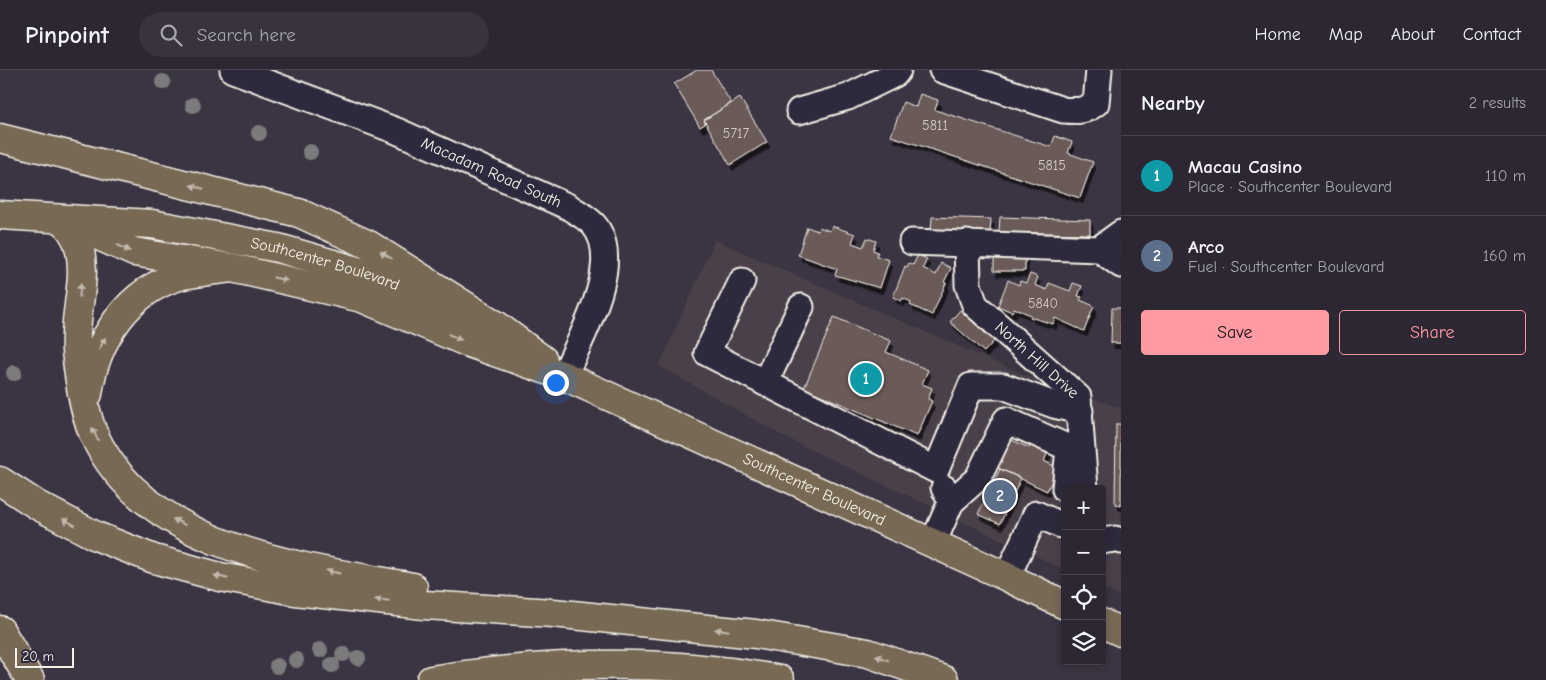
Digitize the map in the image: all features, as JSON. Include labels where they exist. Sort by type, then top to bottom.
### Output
[{"type":"main road","points":[[0,138],[300,213],[369,245],[496,325]]},
{"type":"main road","name":"Southcenter Boulevard","points":[[0,215],[152,224],[278,248],[371,275],[496,325],[564,376]]},
{"type":"main road","name":"Southcenter Boulevard","points":[[64,220],[134,252],[232,268],[362,298],[470,343],[564,376],[1007,576],[1061,603]]},
{"type":"main road","points":[[64,220],[77,240],[82,262],[76,349],[86,408],[93,432],[124,478],[140,495],[169,517],[212,539],[250,553],[332,572],[552,613]]},
{"type":"main road","points":[[86,408],[91,374],[99,350],[110,330],[126,310],[150,290],[166,282],[183,276],[232,268]]},
{"type":"main road","points":[[0,481],[37,505],[96,536],[154,559],[220,577],[296,591],[424,605],[552,613],[756,634],[859,651],[944,680]]},
{"type":"main road","points":[[1106,625],[1121,632]]},
{"type":"main road","points":[[0,630],[30,680]]},
{"type":"main road","points":[[431,680],[491,671],[558,666],[667,667],[780,680]]},
{"type":"street","name":"Macadam Road South","points":[[233,70],[397,131],[569,207],[594,224],[604,243],[603,273],[596,304],[564,376]]},
{"type":"street","points":[[799,112],[848,97],[895,74],[898,70]]},
{"type":"street","points":[[942,70],[1063,110],[1079,111],[1089,109],[1096,103],[1099,70]]},
{"type":"street","points":[[1099,249],[1121,233]]},
{"type":"street","points":[[912,242],[1099,249],[1121,266]]},
{"type":"street","name":"North Hill Drive","points":[[966,244],[968,285],[975,305],[1078,397],[1085,485]]},
{"type":"street","points":[[742,281],[707,353],[936,470],[951,502]]},
{"type":"street","points":[[765,383],[801,307]]},
{"type":"street","points":[[936,470],[971,386],[1003,386],[1054,405],[1080,412]]},
{"type":"street","points":[[933,543],[951,502],[978,478],[1006,420],[1069,448],[1065,485]]},
{"type":"street","points":[[1007,576],[1036,514],[1061,525]]},
{"type":"street","points":[[1106,540],[1115,539],[1121,542]]},
{"type":"shaded area","points":[[715,240],[1030,377],[1121,408],[1121,597],[1106,590],[1106,485],[1061,485],[1061,568],[786,438],[659,366]]},
{"type":"building","points":[[697,70],[711,70],[731,103],[704,120],[705,124],[700,127],[674,84]]},
{"type":"building","points":[[920,94],[938,100],[935,110],[1051,147],[1055,136],[1072,142],[1068,153],[1093,162],[1080,198],[891,136],[903,102],[916,107]]},
{"type":"building","points":[[740,98],[767,142],[730,165],[704,120]]},
{"type":"building","points":[[932,217],[991,219],[990,233],[931,231]]},
{"type":"building","points":[[1000,217],[1090,220],[1090,234],[999,232]]},
{"type":"building","points":[[832,226],[855,234],[852,243],[863,247],[867,238],[876,241],[873,250],[878,252],[876,256],[889,260],[880,288],[835,275],[837,269],[798,255],[807,227],[818,231],[819,227],[830,231]]},
{"type":"building","points":[[918,255],[927,259],[923,268],[936,275],[941,263],[951,268],[932,315],[910,305],[911,302],[903,298],[901,301],[893,297],[905,266],[907,267],[909,263],[913,265]]},
{"type":"building","points":[[994,255],[1025,255],[1025,271],[994,271]]},
{"type":"building","points":[[1030,274],[1038,277],[1035,285],[1047,290],[1049,283],[1070,291],[1073,283],[1082,286],[1078,296],[1082,297],[1080,300],[1094,306],[1084,331],[1055,318],[1053,324],[1030,317],[1031,315],[1014,308],[1012,312],[998,306],[1008,280],[1019,285],[1020,281],[1026,283]]},
{"type":"building","points":[[1112,308],[1121,308],[1121,343],[1111,343]]},
{"type":"building","points":[[960,310],[994,341],[984,352],[950,322]]},
{"type":"building","points":[[834,317],[891,341],[886,352],[928,370],[922,384],[932,388],[928,399],[932,401],[917,436],[804,388]]},
{"type":"building","points":[[1116,424],[1121,424],[1121,506],[1115,504]]},
{"type":"building","points":[[1005,437],[1029,448],[1032,440],[1050,447],[1044,461],[1058,468],[1047,491],[992,465]]},
{"type":"building","points":[[1000,469],[1021,478],[1000,524],[978,514]]},
{"type":"place","name":"Macau Casino","points":[[866,379]]},
{"type":"place","name":"Arco","points":[[1000,496]]}]
